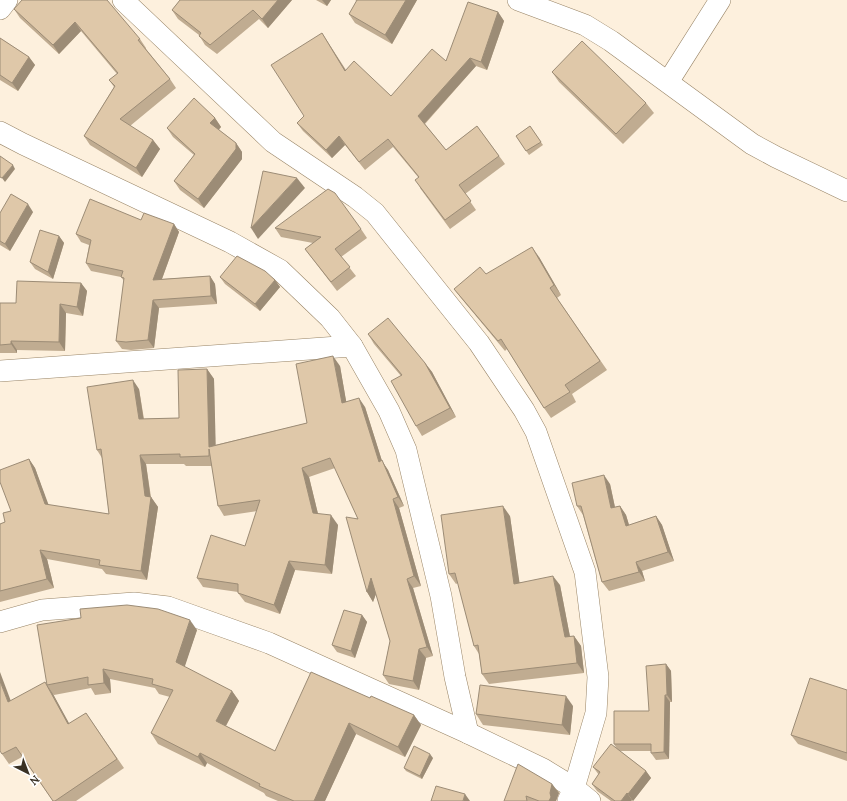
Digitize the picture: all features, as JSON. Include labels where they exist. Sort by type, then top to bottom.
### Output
[{"type":"street","points":[[0,9],[7,0]]},
{"type":"street","points":[[123,0],[273,142],[355,197],[375,213],[479,343],[527,416],[536,432],[585,572],[598,678],[596,713],[571,794]]},
{"type":"street","points":[[518,0],[586,25],[611,41],[752,144],[847,191]]},
{"type":"street","points":[[668,82],[720,0]]},
{"type":"street","points":[[0,132],[230,242],[280,270],[330,318],[352,346],[389,411],[406,450],[441,596],[455,677],[468,733]]},
{"type":"street","points":[[0,371],[352,346]]},
{"type":"street","points":[[0,622],[42,610],[134,603],[168,607],[269,643],[468,733],[543,769],[571,794],[590,801]]},
{"type":"building","points":[[22,0],[107,0],[140,39],[138,40],[170,79],[120,119],[153,140],[136,168],[84,136],[115,86],[109,80],[118,73],[75,22],[53,45],[14,9]]},
{"type":"building","points":[[180,0],[278,0],[262,19],[253,10],[210,45],[199,36],[201,33],[172,10]]},
{"type":"building","points":[[357,0],[406,0],[385,35],[349,14]]},
{"type":"building","points":[[468,2],[498,12],[481,62],[470,58],[418,116],[446,150],[477,126],[499,156],[459,185],[471,201],[445,220],[415,180],[419,177],[388,139],[359,162],[339,136],[326,150],[297,123],[304,116],[271,65],[322,33],[345,71],[354,61],[391,96],[432,49],[446,61]]},
{"type":"building","points":[[0,38],[29,57],[12,83],[0,75]]},
{"type":"building","points":[[582,41],[646,103],[616,134],[552,72]]},
{"type":"building","points":[[194,98],[215,118],[210,123],[236,143],[236,149],[198,199],[174,181],[195,154],[167,128]]},
{"type":"building","points":[[530,126],[541,142],[526,151],[516,136]]},
{"type":"building","points":[[0,156],[13,165],[2,178],[0,177]]},
{"type":"building","points":[[263,171],[297,178],[251,228]]},
{"type":"building","points":[[328,189],[335,193],[361,229],[335,249],[350,267],[331,282],[305,249],[321,237],[275,228]]},
{"type":"building","points":[[11,194],[28,204],[5,244],[0,241],[0,213]]},
{"type":"building","points":[[90,199],[141,220],[144,213],[174,224],[153,280],[210,276],[211,296],[153,300],[148,340],[126,342],[116,341],[124,278],[121,277],[123,271],[86,263],[91,240],[76,234]]},
{"type":"building","points":[[40,230],[59,236],[48,272],[30,262]]},
{"type":"building","points":[[532,247],[554,285],[550,288],[600,361],[565,385],[570,392],[544,408],[501,339],[498,341],[454,289],[480,267],[486,274]]},
{"type":"building","points":[[237,256],[265,271],[275,280],[255,304],[220,277]]},
{"type":"building","points":[[17,281],[81,283],[77,307],[60,304],[59,342],[11,341],[11,344],[0,345],[0,303],[16,303]]},
{"type":"building","points":[[388,318],[425,363],[450,408],[416,426],[391,381],[402,375],[368,334]]},
{"type":"building","points":[[333,356],[342,403],[359,398],[379,462],[382,460],[398,497],[393,499],[414,576],[407,579],[427,647],[419,649],[413,681],[383,675],[390,641],[371,578],[367,592],[346,517],[358,519],[330,458],[302,468],[313,513],[331,515],[325,565],[289,561],[274,605],[238,593],[238,584],[197,578],[211,535],[245,546],[260,500],[218,506],[209,449],[209,456],[180,457],[180,454],[140,455],[145,496],[151,497],[141,571],[99,565],[100,560],[40,550],[47,579],[0,591],[0,524],[5,522],[3,513],[11,511],[0,482],[0,470],[29,459],[45,504],[109,514],[101,449],[97,450],[87,387],[133,380],[139,419],[179,418],[178,370],[207,369],[209,447],[307,423],[296,364]]},
{"type":"building","points":[[604,475],[611,508],[620,506],[626,526],[656,516],[668,552],[636,562],[639,572],[602,582],[581,506],[577,506],[572,483]]},
{"type":"building","points":[[503,506],[514,584],[553,576],[565,637],[574,636],[577,663],[482,674],[478,645],[474,646],[455,573],[449,574],[441,515]]},
{"type":"building","points":[[127,605],[158,609],[190,620],[176,662],[232,691],[216,721],[275,751],[311,672],[370,698],[371,696],[414,715],[398,747],[349,723],[314,801],[294,801],[259,786],[260,784],[200,753],[198,757],[151,733],[173,690],[152,684],[153,679],[103,669],[104,683],[88,685],[88,677],[47,685],[37,625],[81,618],[80,609]]},
{"type":"building","points":[[344,610],[362,615],[351,651],[332,645]]},
{"type":"building","points":[[666,664],[667,695],[665,695],[664,752],[651,753],[651,744],[614,744],[614,711],[649,711],[646,666]]},
{"type":"building","points":[[810,678],[847,690],[847,753],[791,735]]},
{"type":"building","points":[[0,681],[8,702],[45,682],[68,724],[86,713],[117,759],[53,801],[16,747],[2,754],[0,751]]},
{"type":"building","points":[[480,685],[566,696],[562,725],[476,714]]},
{"type":"building","points":[[611,744],[646,771],[621,801],[615,801],[592,784],[600,772],[593,767]]},
{"type":"building","points":[[414,746],[430,754],[420,776],[404,768]]},
{"type":"building","points":[[518,764],[552,784],[550,793],[551,797],[549,801],[539,801],[526,796],[527,801],[504,801]]},
{"type":"building","points":[[436,786],[465,794],[463,801],[431,801]]}]
